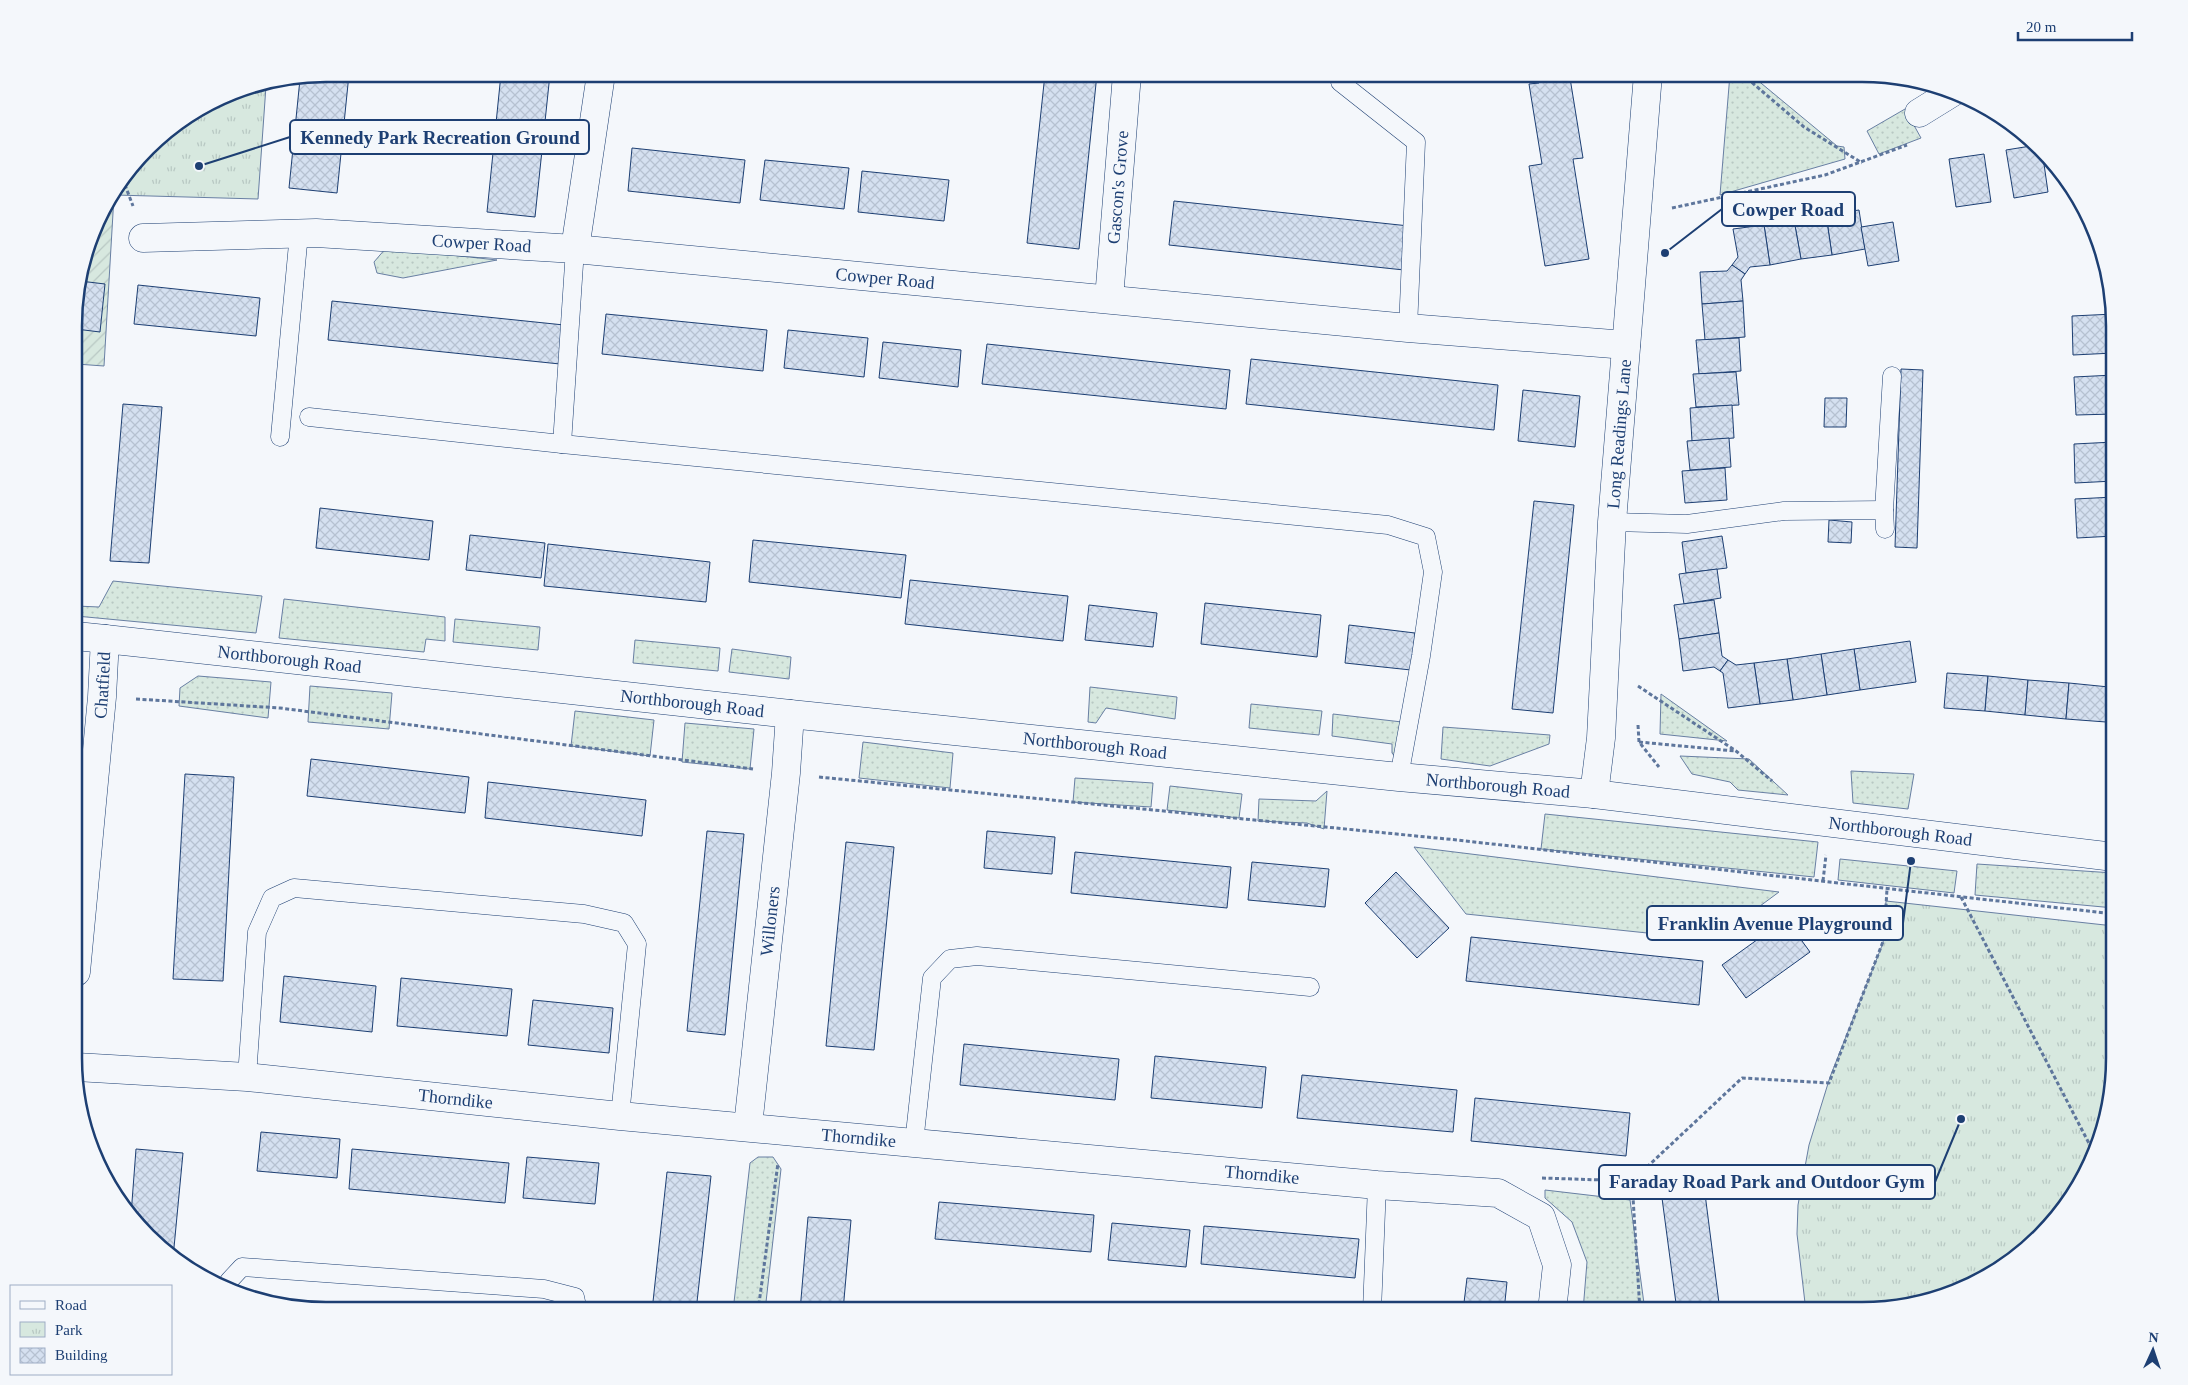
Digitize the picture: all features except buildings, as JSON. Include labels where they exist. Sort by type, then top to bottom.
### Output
[{"type":"street","points":[[575,249],[600,83]]},
{"type":"street","name":"Gascon's Grove","points":[[1109,299],[1126,83]]},
{"type":"street","name":"Long Readings Lane","points":[[1594,794],[1601,738],[1612,522],[1647,83]]},
{"type":"street","points":[[1919,113],[1945,97]]},
{"type":"street","name":"Cowper Road","points":[[143,238],[299,233],[575,249],[1408,328],[1626,345]]},
{"type":"street","name":"Northborough Road","points":[[83,637],[790,714],[1594,794],[2106,856]]},
{"type":"street","name":"Chatfield","points":[[83,898],[102,696],[105,639]]},
{"type":"street","name":"Willoners","points":[[748,1126],[786,774],[790,714]]},
{"type":"street","name":"Thorndike","points":[[83,1067],[247,1078],[620,1116],[748,1126],[783,1131],[1377,1185],[1498,1193],[1540,1217],[1556,1265],[1553,1302]]},
{"type":"lane","points":[[1341,83],[1416,142],[1408,328]]},
{"type":"lane","points":[[280,437],[299,233]]},
{"type":"lane","points":[[562,444],[575,249]]},
{"type":"lane","points":[[1886,528],[1884,510],[1892,376]]},
{"type":"lane","points":[[310,417],[562,444],[1388,524],[1426,537],[1433,572],[1421,656],[1399,776]]},
{"type":"lane","points":[[1612,522],[1687,524],[1784,511],[1884,510]]},
{"type":"lane","points":[[247,1078],[257,932],[272,898],[294,888],[574,914],[624,923],[637,944],[620,1116]]},
{"type":"lane","points":[[914,1143],[932,978],[950,959],[977,956],[1310,987]]},
{"type":"lane","points":[[1372,1302],[1377,1185]]},
{"type":"lane","points":[[229,1282],[242,1267],[544,1289],[575,1297],[576,1302]]},
{"type":"path","points":[[1753,83],[1804,127],[1862,163]]},
{"type":"path","points":[[1637,216],[1825,175],[1862,163],[1907,145],[1919,113]]},
{"type":"path","points":[[1636,685],[1736,751],[1779,787]]},
{"type":"path","points":[[102,696],[280,708],[786,774],[1457,840],[2106,913]]},
{"type":"path","points":[[1631,741],[1736,751]]},
{"type":"path","points":[[1823,882],[1826,853]]},
{"type":"path","points":[[1498,1193],[1526,1177],[1632,1181],[1742,1078],[1829,1083],[1884,939],[1888,889]]},
{"type":"path","points":[[1960,896],[2090,1145]]},
{"type":"path","points":[[759,1302],[783,1131]]},
{"type":"path","points":[[1632,1181],[1639,1302]]},
{"type":"green space","points":[[1729,83],[1761,83],[1837,146],[1844,147],[1845,159],[1720,195]]},
{"type":"green space","points":[[266,90],[258,199],[121,195],[143,166],[178,133],[204,115],[248,95]]},
{"type":"green space","points":[[1905,109],[1921,138],[1879,154],[1867,131]]},
{"type":"green space","points":[[113,208],[104,366],[83,364],[83,311],[87,279],[95,248]]},
{"type":"green space","points":[[386,248],[497,260],[403,278],[377,273],[374,262]]},
{"type":"green space","points":[[113,581],[262,596],[256,633],[83,617],[83,606],[99,607]]},
{"type":"green space","points":[[284,599],[445,617],[445,641],[426,639],[424,652],[279,638]]},
{"type":"green space","points":[[455,619],[540,627],[538,650],[453,642]]},
{"type":"green space","points":[[635,640],[720,648],[718,671],[633,663]]},
{"type":"green space","points":[[732,649],[791,657],[789,679],[729,672]]},
{"type":"green space","points":[[198,676],[271,682],[268,718],[179,706],[180,688]]},
{"type":"green space","points":[[310,686],[392,693],[389,729],[308,722]]},
{"type":"green space","points":[[1090,687],[1177,697],[1175,719],[1106,708],[1096,723],[1088,722]]},
{"type":"green space","points":[[1661,694],[1727,741],[1660,734]]},
{"type":"green space","points":[[1251,704],[1322,711],[1319,735],[1249,728]]},
{"type":"green space","points":[[575,711],[654,720],[650,756],[571,746]]},
{"type":"green space","points":[[1333,714],[1402,722],[1396,758],[1392,753],[1392,744],[1332,736]]},
{"type":"green space","points":[[685,723],[754,729],[750,769],[682,762]]},
{"type":"green space","points":[[1443,727],[1550,735],[1549,744],[1490,766],[1441,759]]},
{"type":"green space","points":[[863,742],[953,753],[950,788],[859,778]]},
{"type":"green space","points":[[1680,756],[1749,759],[1788,795],[1738,790],[1730,782],[1692,774]]},
{"type":"green space","points":[[1851,771],[1914,774],[1908,809],[1853,803]]},
{"type":"green space","points":[[1075,778],[1153,783],[1151,807],[1073,802]]},
{"type":"green space","points":[[1170,786],[1242,794],[1239,818],[1167,810]]},
{"type":"green space","points":[[1327,791],[1324,829],[1307,823],[1258,821],[1259,799],[1316,801]]},
{"type":"green space","points":[[1545,814],[1818,842],[1814,877],[1541,849]]},
{"type":"green space","points":[[1414,847],[1779,892],[1714,940],[1466,914]]},
{"type":"green space","points":[[1840,859],[1957,871],[1954,893],[1838,880]]},
{"type":"green space","points":[[1977,864],[2106,872],[2106,907],[1975,895]]},
{"type":"green space","points":[[1886,901],[2106,925],[2106,1058],[2101,1106],[2087,1152],[2073,1180],[2055,1207],[2022,1242],[1984,1270],[1940,1290],[1909,1298],[1877,1302],[1805,1302],[1797,1234],[1798,1205],[1809,1145],[1830,1077],[1883,943]]},
{"type":"green space","points":[[758,1157],[773,1157],[781,1169],[766,1302],[734,1302],[750,1163]]},
{"type":"green space","points":[[1545,1190],[1630,1200],[1644,1302],[1584,1302],[1587,1262],[1572,1222],[1545,1198]]},
{"type":"place","name":"Kennedy Park Recreation Ground","points":[[199,166]]},
{"type":"place","name":"Cowper Road","points":[[1665,253]]},
{"type":"place","name":"Franklin Avenue Playground","points":[[1911,861]]},
{"type":"place","name":"Faraday Road Park and Outdoor Gym","points":[[1961,1119]]}]
